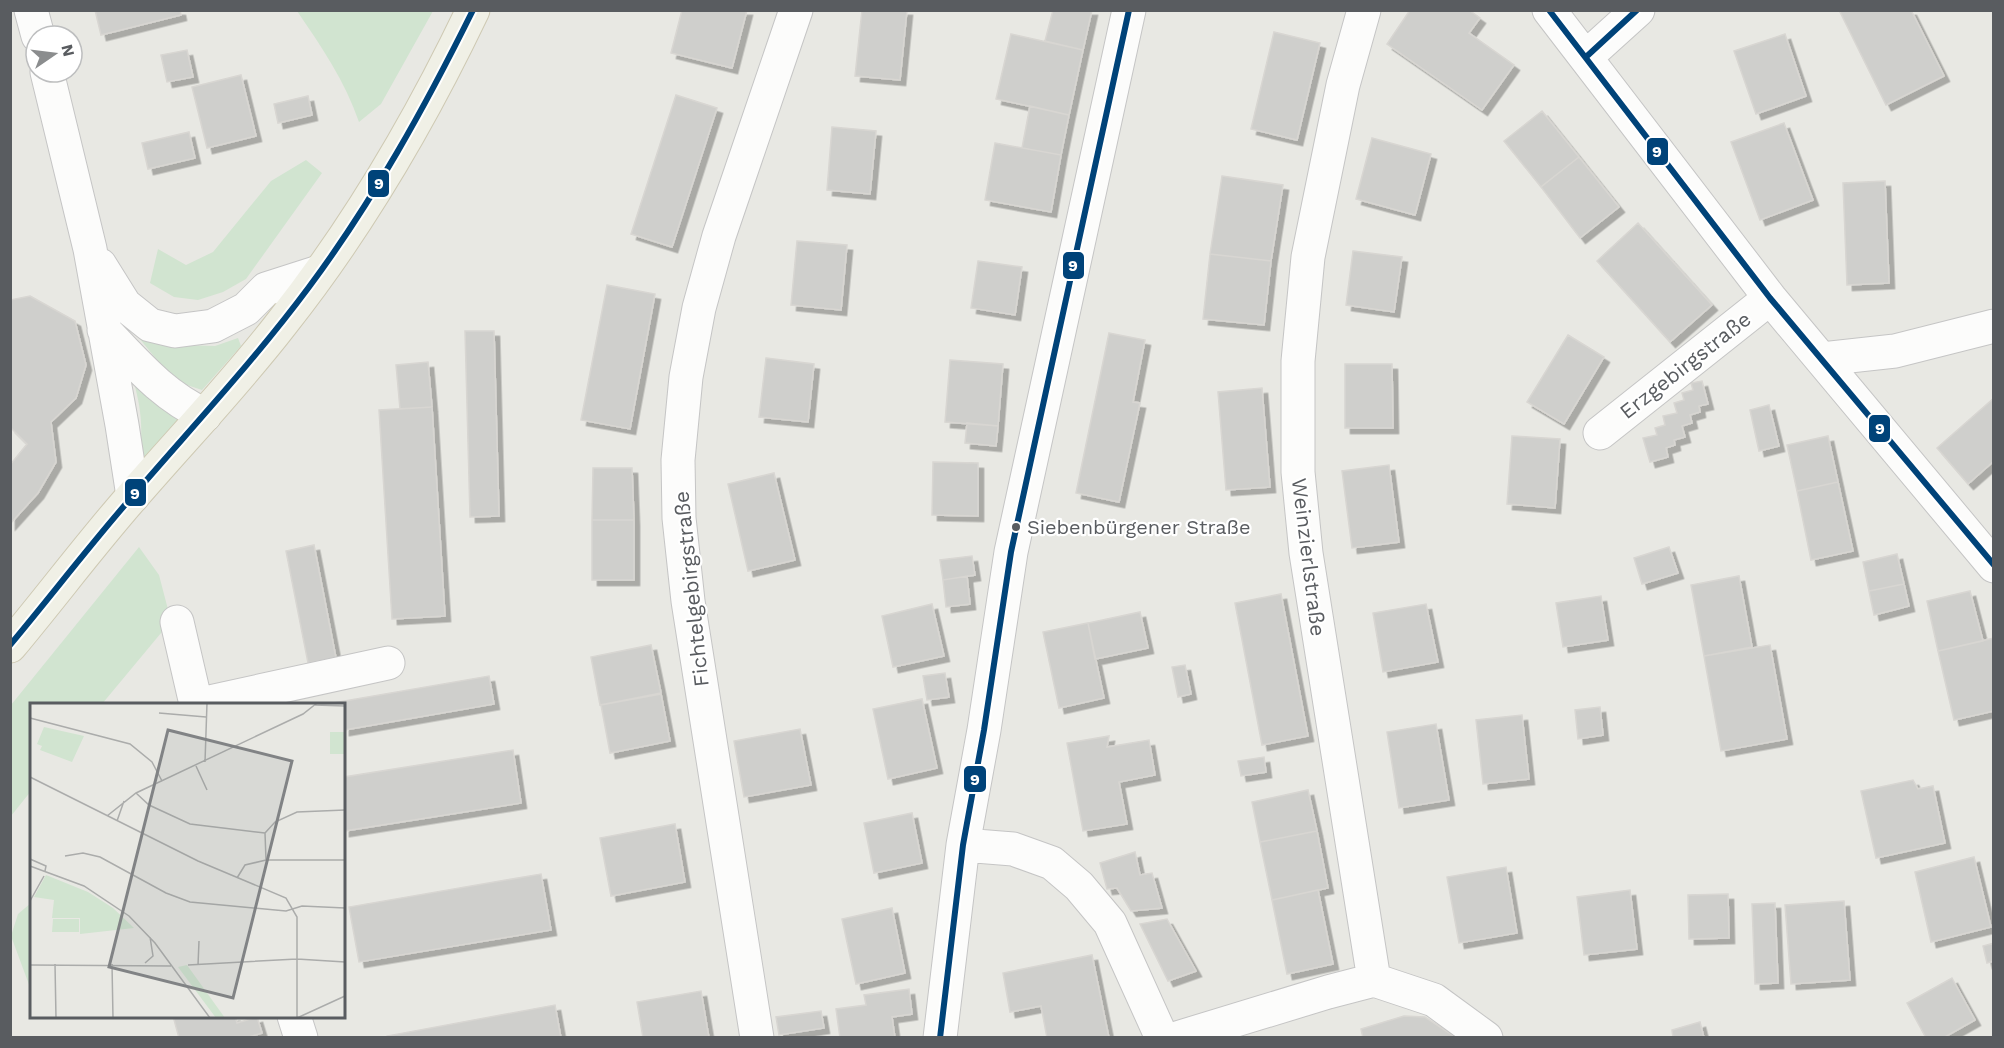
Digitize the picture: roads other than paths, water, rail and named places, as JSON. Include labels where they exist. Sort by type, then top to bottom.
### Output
[{"type":"main road","points":[[10,646],[133,496],[282,324],[320,272],[395,159],[449,60],[473,10]]},
{"type":"street","name":"Fichtelgebirgstraße","points":[[757,1038],[688,601],[679,518],[678,460],[686,377],[699,308],[718,236],[796,10]]},
{"type":"street","points":[[940,1038],[963,845],[1011,552],[1129,10]]},
{"type":"street","name":"Weinzierlstraße","points":[[1364,10],[1343,85],[1308,257],[1298,361],[1298,472],[1306,553],[1374,980]]},
{"type":"street","name":"Erzgebirgstraße","points":[[1549,10],[1770,298],[1994,566]]},
{"type":"street","points":[[1586,57],[1638,10]]},
{"type":"street","points":[[50,84],[90,249],[133,496]]},
{"type":"street","points":[[90,249],[124,305],[150,325],[175,331],[213,326],[246,309],[266,288],[320,272]]},
{"type":"street","name":"Erzgebirgstraße","points":[[1600,433],[1770,298]]},
{"type":"street","points":[[1822,359],[1894,351],[1994,326]]},
{"type":"street","points":[[104,330],[158,386],[184,405],[205,415]]},
{"type":"street","points":[[177,622],[197,703]]},
{"type":"street","points":[[207,703],[388,663]]},
{"type":"street","points":[[963,845],[1013,849],[1052,864],[1079,886],[1110,923],[1162,1038]]},
{"type":"street","points":[[1177,1038],[1374,980],[1434,1000],[1486,1038]]},
{"type":"street","points":[[294,1018],[301,1038]]},
{"type":"place","name":"Siebenbürgener Straße","points":[[1016,527]]}]
